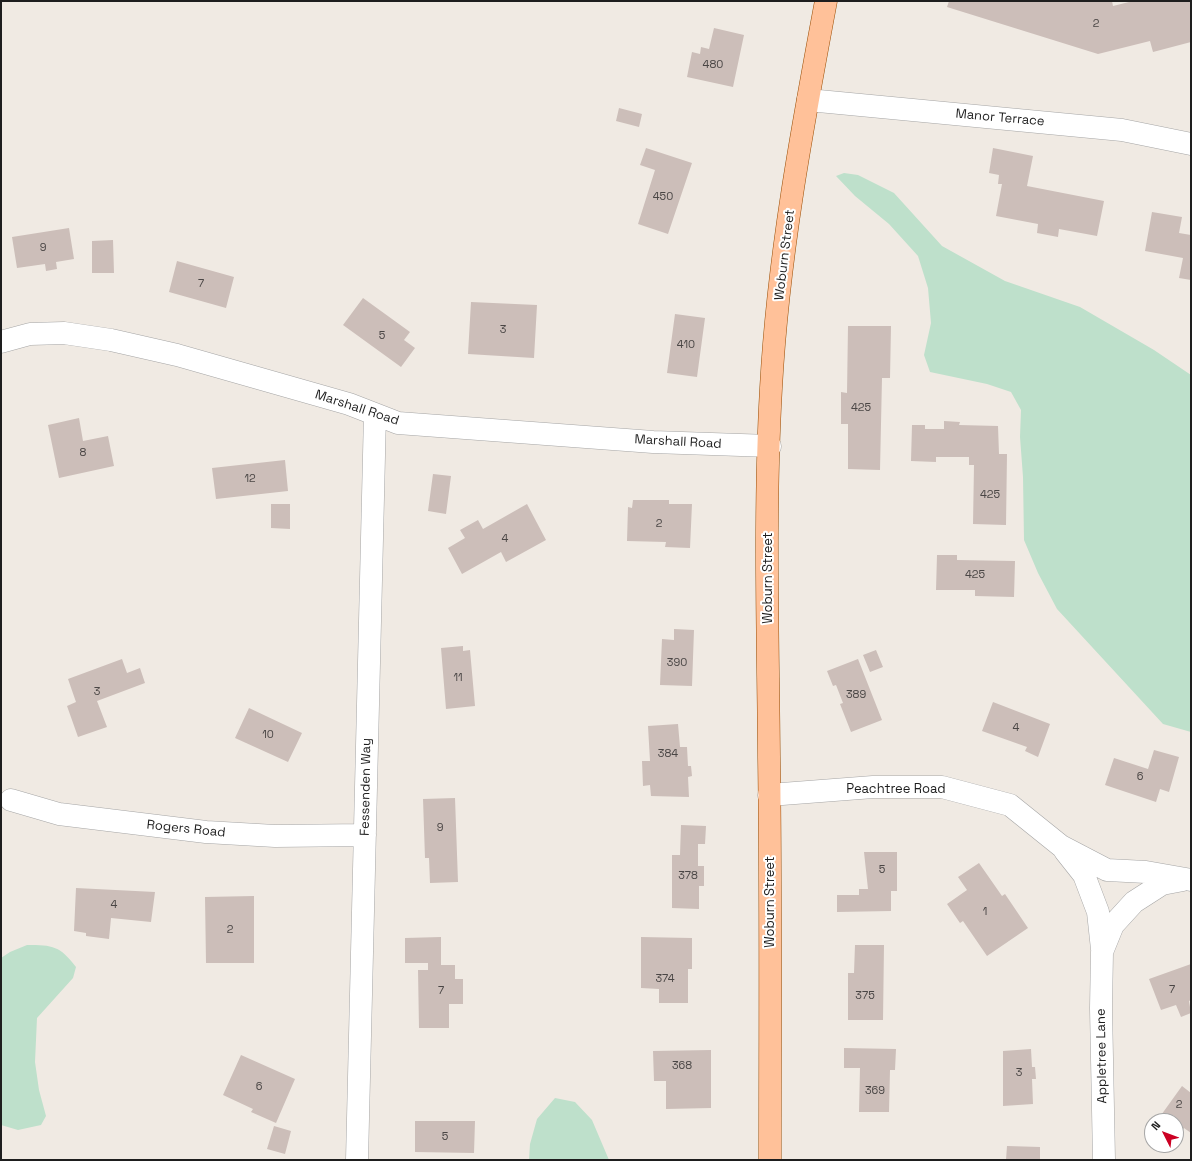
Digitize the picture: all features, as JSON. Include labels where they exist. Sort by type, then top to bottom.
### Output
[{"type":"main road","name":"Woburn Street","points":[[770,1160],[770,795],[767,594],[771,388],[782,274],[799,142],[826,1]]},
{"type":"street","name":"Manor Terrace","points":[[808,100],[1122,130],[1191,144]]},
{"type":"street","name":"Marshall Road","points":[[1,342],[30,334],[64,333],[111,340],[200,362],[349,404],[398,423],[653,442],[770,446]]},
{"type":"street","name":"Fessenden Way","points":[[357,1160],[375,414]]},
{"type":"street","name":"Peachtree Road","points":[[770,795],[873,787],[942,787],[1010,805],[1062,846],[1107,870],[1146,872],[1189,880]]},
{"type":"street","name":"Rogers Road","points":[[11,800],[59,814],[206,832],[275,836],[365,835]]},
{"type":"street","name":"Appletree Lane","points":[[1062,846],[1084,875],[1098,912],[1102,952],[1101,1008],[1104,1160]]},
{"type":"street","name":"Appletree Lane","points":[[1102,952],[1113,925],[1134,902],[1162,884],[1189,880]]},
{"type":"green space","points":[[844,173],[858,175],[894,193],[942,246],[1005,281],[1080,307],[1154,350],[1191,375],[1191,732],[1163,724],[1057,609],[1038,573],[1024,540],[1023,477],[1020,437],[1021,410],[1011,392],[987,384],[930,372],[924,355],[931,323],[928,288],[918,256],[889,224],[855,196],[836,176]]},
{"type":"green space","points":[[27,945],[43,945],[55,948],[65,955],[76,967],[73,978],[37,1018],[35,1062],[39,1090],[46,1116],[41,1125],[18,1130],[1,1125],[1,958],[10,952]]},
{"type":"green space","points":[[555,1098],[575,1102],[592,1120],[609,1160],[529,1160],[530,1144],[537,1119]]},
{"type":"building","points":[[949,1],[1112,1],[1113,6],[1133,1],[1191,1],[1191,42],[1153,52],[1150,41],[1098,54],[947,7]]},
{"type":"building","points":[[714,28],[744,35],[733,87],[687,77],[692,52],[700,54],[701,47],[709,49]]},
{"type":"building","points":[[619,108],[642,114],[639,127],[616,121]]},
{"type":"building","points":[[646,148],[692,163],[668,234],[638,224],[655,170],[640,165]]},
{"type":"building","points":[[993,148],[1033,156],[1027,186],[1104,201],[1097,236],[1059,229],[1058,237],[1037,233],[1038,224],[996,216],[1002,184],[998,184],[999,175],[989,173]]},
{"type":"building","points":[[1152,212],[1182,217],[1179,233],[1191,235],[1191,280],[1179,278],[1183,258],[1145,251]]},
{"type":"building","points":[[69,228],[74,259],[56,262],[57,269],[46,271],[45,264],[17,268],[12,237]]},
{"type":"building","points":[[113,240],[114,273],[92,273],[92,241]]},
{"type":"building","points":[[177,261],[234,277],[226,308],[169,292]]},
{"type":"building","points":[[363,298],[410,332],[404,340],[415,348],[401,367],[343,325]]},
{"type":"building","points":[[471,302],[537,305],[534,358],[468,354]]},
{"type":"building","points":[[675,314],[705,318],[697,377],[667,373]]},
{"type":"building","points":[[848,326],[891,326],[890,378],[882,378],[880,470],[848,469],[848,424],[841,424],[841,392],[847,393]]},
{"type":"building","points":[[79,418],[83,441],[108,436],[114,466],[59,478],[48,425]]},
{"type":"building","points":[[944,421],[960,422],[959,425],[998,426],[999,454],[1007,454],[1006,525],[973,524],[974,465],[969,465],[969,457],[936,457],[936,462],[911,461],[912,425],[925,425],[925,429],[944,429]]},
{"type":"building","points":[[285,460],[288,491],[216,499],[212,468]]},
{"type":"building","points":[[433,474],[451,476],[446,514],[428,511]]},
{"type":"building","points":[[633,500],[669,500],[669,504],[692,504],[690,548],[665,547],[666,542],[627,541],[628,507],[632,508]]},
{"type":"building","points":[[271,504],[290,504],[290,529],[271,528]]},
{"type":"building","points":[[527,504],[546,540],[506,562],[501,552],[462,574],[448,548],[465,538],[460,530],[478,520],[483,529]]},
{"type":"building","points":[[937,555],[957,555],[957,560],[1015,561],[1014,597],[975,596],[975,590],[936,590]]},
{"type":"building","points":[[674,629],[694,630],[692,686],[660,685],[662,639],[674,640]]},
{"type":"building","points":[[463,646],[463,651],[470,650],[475,706],[446,709],[441,648]]},
{"type":"building","points":[[876,650],[883,667],[870,672],[863,655]]},
{"type":"building","points":[[122,659],[127,673],[140,668],[145,683],[97,701],[107,727],[78,737],[67,706],[76,702],[68,679]]},
{"type":"building","points":[[858,659],[882,720],[851,732],[840,704],[843,703],[836,685],[833,686],[827,671]]},
{"type":"building","points":[[993,702],[1050,724],[1038,757],[1025,751],[1027,747],[982,731]]},
{"type":"building","points":[[249,708],[302,733],[288,762],[235,738]]},
{"type":"building","points":[[678,724],[680,747],[687,747],[688,766],[691,766],[692,776],[688,777],[689,797],[651,796],[650,785],[643,786],[642,761],[650,761],[648,726]]},
{"type":"building","points":[[1154,750],[1179,757],[1169,792],[1160,789],[1156,802],[1105,785],[1114,758],[1148,769]]},
{"type":"building","points":[[455,798],[458,882],[430,883],[429,858],[425,858],[423,799]]},
{"type":"building","points":[[681,825],[706,826],[705,844],[698,844],[698,866],[704,866],[704,886],[699,886],[699,909],[672,908],[672,855],[680,855]]},
{"type":"building","points":[[864,852],[897,852],[897,891],[891,891],[891,911],[837,912],[837,895],[859,895],[859,889],[868,889]]},
{"type":"building","points":[[979,863],[1002,896],[1005,894],[1028,928],[987,956],[963,921],[960,923],[947,904],[967,890],[958,877]]},
{"type":"building","points":[[76,888],[155,892],[151,922],[111,918],[109,939],[86,936],[86,933],[74,931]]},
{"type":"building","points":[[254,896],[254,963],[206,963],[205,897]]},
{"type":"building","points":[[441,937],[441,965],[455,965],[455,979],[463,979],[463,1004],[449,1004],[449,1028],[419,1028],[418,970],[428,970],[428,963],[405,963],[405,938]]},
{"type":"building","points":[[641,937],[692,938],[692,969],[688,969],[688,1003],[659,1003],[659,989],[641,988]]},
{"type":"building","points":[[855,945],[884,945],[883,1020],[848,1020],[848,973],[854,973]]},
{"type":"building","points":[[1191,964],[1191,1000],[1189,1001],[1191,1013],[1181,1017],[1176,1005],[1161,1010],[1149,979]]},
{"type":"building","points":[[844,1048],[896,1049],[895,1070],[890,1070],[889,1112],[859,1112],[860,1068],[844,1068]]},
{"type":"building","points":[[1031,1049],[1032,1067],[1035,1067],[1036,1079],[1032,1079],[1033,1104],[1003,1106],[1003,1051]]},
{"type":"building","points":[[711,1050],[711,1108],[666,1109],[666,1081],[654,1081],[653,1051]]},
{"type":"building","points":[[241,1055],[295,1079],[276,1123],[251,1112],[253,1109],[223,1095]]},
{"type":"building","points":[[1182,1086],[1191,1093],[1191,1133],[1184,1128],[1184,1113],[1163,1113]]},
{"type":"building","points":[[415,1121],[475,1121],[474,1153],[415,1152]]},
{"type":"building","points":[[274,1126],[291,1131],[285,1154],[267,1149]]},
{"type":"building","points":[[1007,1146],[1040,1147],[1040,1160],[1006,1160]]}]
